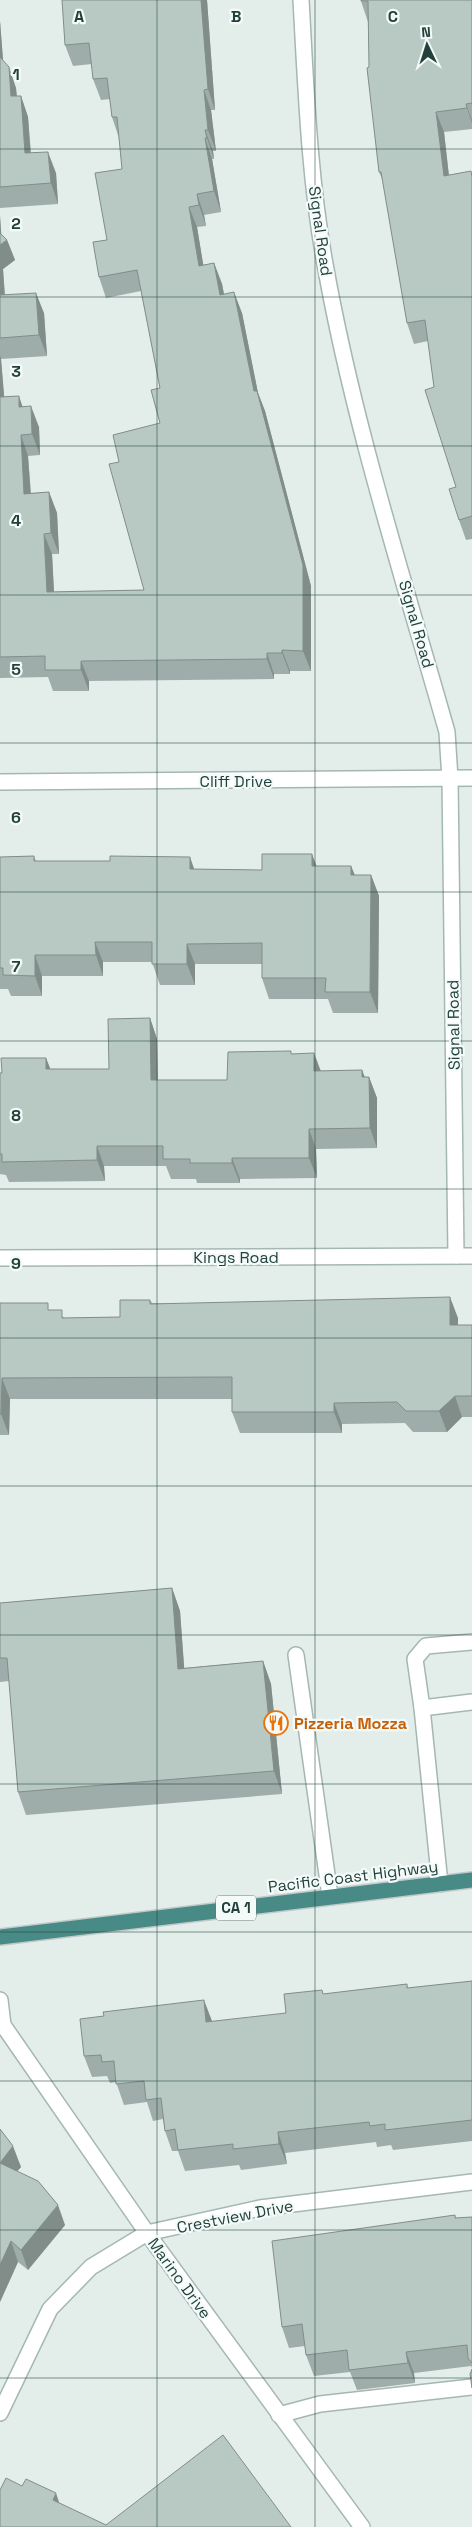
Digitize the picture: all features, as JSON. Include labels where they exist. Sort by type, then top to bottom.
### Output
[{"type":"highway","name":"Pacific Coast Highway","points":[[0,1937],[472,1880]]},
{"type":"street","name":"Signal Road","points":[[301,0],[308,136],[324,263],[362,432],[447,732],[450,779],[456,1256]]},
{"type":"street","name":"Cliff Drive","points":[[0,782],[472,778]]},
{"type":"street","name":"Kings Road","points":[[0,1258],[472,1256]]},
{"type":"street","points":[[440,1884],[422,1708],[415,1659],[426,1646],[472,1642]]},
{"type":"street","points":[[296,1655],[330,1896]]},
{"type":"street","points":[[422,1708],[472,1702]]},
{"type":"street","name":"Marino Drive","points":[[0,2000],[3,2025],[147,2233],[362,2527]]},
{"type":"street","name":"Crestview Drive","points":[[0,2413],[50,2310],[91,2267],[147,2233],[260,2208],[472,2182]]},
{"type":"street","points":[[280,2415],[320,2404],[472,2387]]},
{"type":"building","points":[[62,0],[201,0],[208,89],[204,90],[208,130],[205,130],[207,138],[205,138],[214,191],[197,194],[199,205],[189,207],[199,266],[214,263],[220,295],[234,292],[254,391],[257,391],[303,565],[303,651],[282,650],[282,653],[267,653],[267,659],[81,661],[81,670],[45,670],[45,656],[0,657],[0,397],[19,396],[19,407],[31,406],[32,434],[21,435],[24,494],[49,492],[51,533],[44,534],[47,592],[144,590],[109,464],[119,462],[113,435],[160,423],[151,390],[160,388],[137,270],[99,277],[93,242],[107,240],[95,173],[122,169],[117,117],[112,117],[107,78],[93,79],[89,43],[65,45]]},
{"type":"building","points":[[361,0],[472,0],[472,103],[466,104],[467,108],[436,112],[444,176],[471,171],[472,177],[472,516],[459,520],[449,489],[456,487],[425,390],[434,387],[425,320],[407,323],[381,172],[379,172],[367,68],[369,67],[368,1]]},
{"type":"building","points":[[0,57],[9,67],[11,96],[21,96],[25,153],[48,152],[51,183],[0,187]]},
{"type":"building","points":[[0,233],[7,240],[0,245]]},
{"type":"building","points":[[36,293],[39,335],[0,338],[0,295]]},
{"type":"building","points":[[262,854],[312,854],[312,866],[351,866],[351,875],[371,875],[370,992],[325,992],[326,978],[262,978],[262,943],[187,944],[187,964],[152,964],[152,942],[95,942],[96,955],[35,955],[35,976],[3,975],[3,968],[0,968],[0,857],[34,856],[34,861],[110,861],[110,856],[190,857],[190,869],[262,870]]},
{"type":"building","points":[[150,1018],[151,1080],[227,1080],[228,1052],[291,1051],[291,1054],[314,1053],[314,1071],[362,1070],[362,1077],[369,1077],[370,1128],[309,1129],[309,1158],[232,1158],[232,1163],[190,1163],[190,1159],[163,1159],[163,1146],[97,1146],[97,1160],[2,1162],[2,1154],[0,1154],[1,1058],[46,1058],[46,1069],[109,1069],[108,1019]]},
{"type":"building","points":[[450,1297],[450,1325],[472,1325],[472,1396],[455,1396],[439,1411],[406,1411],[397,1402],[334,1403],[334,1412],[232,1412],[232,1377],[2,1378],[0,1414],[0,1303],[48,1303],[48,1310],[62,1310],[62,1318],[120,1317],[120,1300],[150,1300],[150,1304]]},
{"type":"building","points":[[172,1588],[178,1669],[263,1661],[274,1771],[18,1792],[7,1658],[0,1658],[0,1603]]},
{"type":"building","points":[[472,1981],[472,2120],[385,2130],[385,2124],[370,2126],[369,2122],[278,2132],[279,2144],[233,2149],[233,2144],[178,2150],[175,2129],[165,2131],[161,2098],[146,2100],[144,2081],[116,2084],[114,2061],[102,2062],[101,2055],[84,2056],[80,2019],[104,2016],[103,2012],[204,2000],[206,2022],[286,2013],[284,1994],[322,1990],[323,1994],[407,1984],[407,1988]]},
{"type":"building","points":[[0,2129],[13,2146],[0,2163]]},
{"type":"building","points":[[0,2163],[38,2181],[58,2205],[21,2250],[11,2241],[0,2265]]},
{"type":"building","points":[[455,2215],[455,2218],[472,2217],[472,2363],[468,2358],[467,2345],[406,2352],[408,2363],[349,2370],[347,2350],[306,2355],[302,2324],[282,2327],[272,2241]]},
{"type":"building","points":[[472,2369],[472,2388],[470,2374]]},
{"type":"building","points":[[223,2435],[291,2527],[0,2527],[0,2490],[6,2478],[22,2486],[26,2479],[56,2493],[53,2500],[106,2525]]},
{"type":"place","name":"Pizzeria Mozza","points":[[276,1723]]}]
